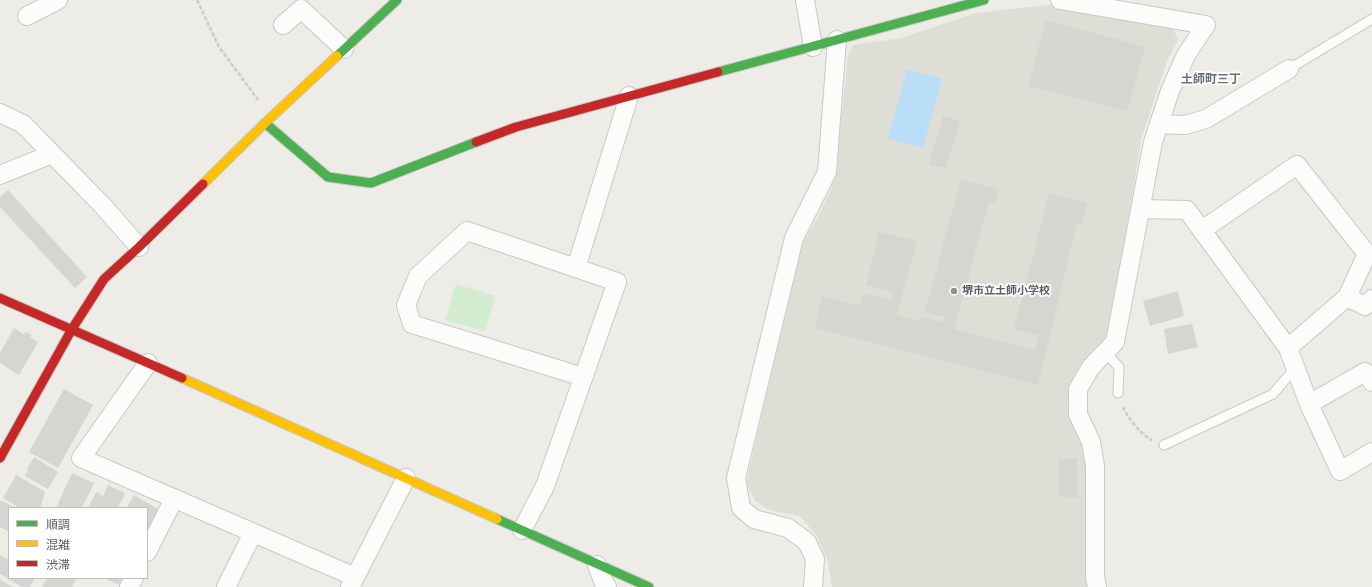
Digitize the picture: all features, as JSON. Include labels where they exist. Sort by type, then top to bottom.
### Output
[{"type":"street","points":[[27,16],[58,0]]},
{"type":"street","points":[[0,458],[72,329],[104,279],[139,247],[268,120],[397,0]]},
{"type":"street","points":[[805,0],[814,47]]},
{"type":"street","points":[[268,120],[328,177],[371,183],[516,127],[984,0]]},
{"type":"street","points":[[1060,0],[1206,25],[1186,55],[1170,91],[1152,142],[1115,342],[1091,367],[1078,389],[1078,414],[1091,442],[1095,466],[1095,577],[1097,587]]},
{"type":"street","points":[[283,24],[301,9],[344,49]]},
{"type":"street","points":[[813,587],[815,558],[807,542],[788,528],[754,519],[742,508],[736,478],[794,238],[827,172],[837,40]]},
{"type":"street","points":[[1159,124],[1185,125],[1206,119],[1289,69]]},
{"type":"street","points":[[576,268],[629,96]]},
{"type":"street","points":[[0,112],[23,124],[103,206],[139,247]]},
{"type":"street","points":[[0,175],[52,154]]},
{"type":"street","points":[[1202,230],[1297,165],[1367,254],[1347,297],[1288,348]]},
{"type":"street","points":[[1141,208],[1187,210],[1288,348],[1309,404],[1340,471],[1372,452]]},
{"type":"street","points":[[522,530],[545,486],[617,282],[467,231],[418,276],[406,305],[412,324],[583,377]]},
{"type":"street","points":[[1347,297],[1365,306],[1372,300]]},
{"type":"street","points":[[0,298],[649,587]]},
{"type":"street","points":[[148,363],[81,458],[252,533],[352,582],[406,478]]},
{"type":"street","points":[[1309,404],[1365,372],[1372,382]]},
{"type":"street","points":[[148,550],[174,499]]},
{"type":"street","points":[[226,587],[252,533]]},
{"type":"street","points":[[597,565],[603,582],[607,587]]},
{"type":"lane","points":[[1289,69],[1372,19]]},
{"type":"lane","points":[[1105,352],[1119,367],[1118,393]]},
{"type":"lane","points":[[1164,446],[1273,394],[1296,367]]},
{"type":"path","points":[[197,0],[219,47],[268,120]]},
{"type":"path","points":[[1118,393],[1127,416],[1147,438],[1164,446]]},
{"type":"shaded area","name":"堺市立土師小学校","points":[[1064,4],[1172,26],[1178,40],[1167,61],[1141,140],[1110,338],[1101,352],[1076,371],[1067,408],[1073,426],[1087,448],[1092,587],[832,587],[828,562],[817,536],[800,516],[769,510],[755,501],[747,485],[749,470],[802,244],[818,217],[835,180],[848,55],[853,45],[901,38],[976,13]]},
{"type":"green space","points":[[456,284],[495,296],[485,331],[445,320]]},
{"type":"water","points":[[907,69],[942,79],[923,148],[888,139]]},
{"type":"building","points":[[1046,20],[1145,47],[1127,111],[1028,86]]},
{"type":"building","points":[[943,116],[960,121],[946,168],[929,164]]},
{"type":"building","points":[[961,179],[999,190],[995,204],[989,202],[954,329],[1035,350],[1039,336],[1014,329],[1049,193],[1087,203],[1082,224],[1077,223],[1038,385],[815,328],[822,296],[859,306],[863,293],[891,300],[893,292],[866,285],[879,232],[917,241],[897,315],[921,321],[922,317],[943,322],[944,317],[925,312]]},
{"type":"building","points":[[8,190],[87,277],[75,288],[0,207],[0,197]]},
{"type":"building","points":[[1178,291],[1184,316],[1150,326],[1143,301]]},
{"type":"building","points":[[1192,324],[1198,347],[1168,354],[1164,329]]},
{"type":"building","points":[[14,328],[24,334],[26,332],[32,335],[30,337],[38,342],[19,375],[0,363],[0,353]]},
{"type":"building","points":[[64,389],[93,405],[58,468],[29,452]]},
{"type":"building","points":[[34,457],[58,472],[48,489],[25,476]]},
{"type":"building","points":[[1077,458],[1078,497],[1059,497],[1059,459]]},
{"type":"building","points":[[72,473],[94,483],[82,507],[56,507]]},
{"type":"building","points":[[16,475],[45,492],[40,507],[18,507],[3,498]]},
{"type":"building","points":[[108,485],[125,493],[118,507],[88,507],[96,492],[103,496]]},
{"type":"building","points":[[134,495],[158,509],[148,529],[148,507],[128,507]]},
{"type":"building","points":[[1,500],[14,507],[8,507],[8,531],[0,527]]},
{"type":"building","points":[[0,555],[8,559],[8,579],[0,574]]},
{"type":"building","points":[[8,579],[34,579],[30,587],[22,587]]},
{"type":"building","points":[[46,579],[76,580],[72,587],[42,587]]},
{"type":"building","points":[[107,579],[122,579],[119,585]]},
{"type":"building","points":[[0,580],[13,587],[0,587]]},
{"type":"traffic: fast","points":[[337,56],[397,0]]},
{"type":"traffic: fast","points":[[718,72],[984,0]]},
{"type":"traffic: fast","points":[[265,123],[328,177],[371,183],[476,142]]},
{"type":"traffic: fast","points":[[497,519],[649,587]]},
{"type":"traffic: slow","points":[[203,184],[265,123],[337,56]]},
{"type":"traffic: slow","points":[[182,378],[497,519]]},
{"type":"traffic: jam","points":[[476,142],[516,127],[718,72]]},
{"type":"traffic: jam","points":[[0,458],[72,329],[104,279],[203,184]]},
{"type":"traffic: jam","points":[[0,298],[182,378]]},
{"type":"place","name":"堺市立土師小学校","points":[[954,291]]},
{"type":"district","name":"土師町三丁","points":[[1211,79]]}]
